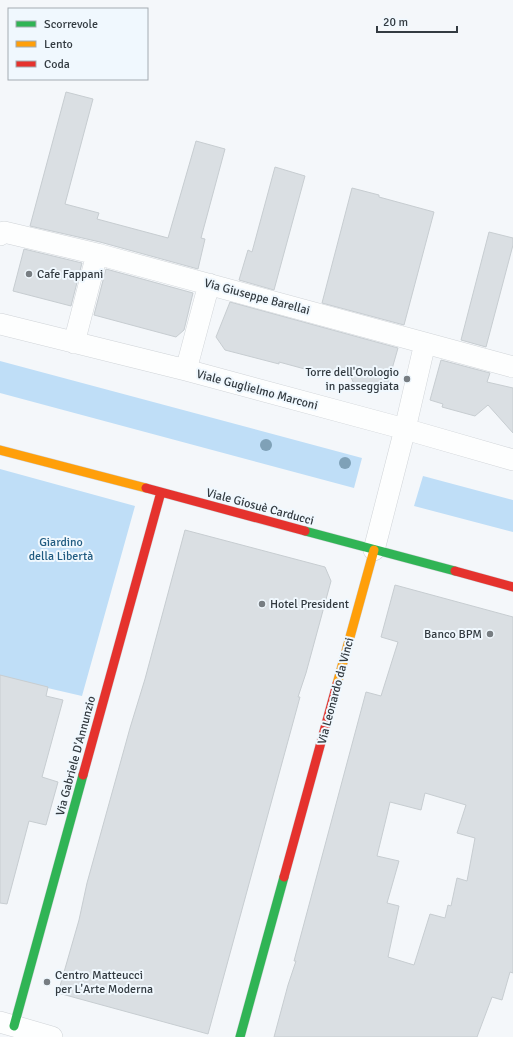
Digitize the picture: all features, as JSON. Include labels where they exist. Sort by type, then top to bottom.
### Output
[{"type":"street","name":"Via Giuseppe Barellai","points":[[0,235],[4,232],[97,254],[513,368]]},
{"type":"street","points":[[74,343],[97,254]]},
{"type":"street","points":[[186,370],[209,284]]},
{"type":"street","name":"Viale Guglielmo Marconi","points":[[0,324],[186,370],[405,429],[513,460]]},
{"type":"street","name":"Via Leonardo da Vinci","points":[[240,1037],[374,550],[425,343]]},
{"type":"street","name":"Viale Giosuè Carducci","points":[[0,450],[513,587]]},
{"type":"street","name":"Via Gabriele D'Annunzio","points":[[7,1024],[161,492]]},
{"type":"street","points":[[7,1024],[52,1037]]},
{"type":"green space","points":[[0,361],[362,458],[354,488],[0,393]]},
{"type":"green space","name":"Giardino della Libertà","points":[[0,469],[135,506],[82,696],[0,677]]},
{"type":"green space","points":[[423,476],[513,500],[513,532],[414,506]]},
{"type":"building","points":[[66,92],[93,99],[65,204],[99,213],[97,219],[168,238],[196,141],[225,149],[201,238],[205,239],[198,269],[100,242],[30,226]]},
{"type":"building","points":[[275,167],[305,176],[274,290],[239,280],[248,250],[252,252]]},
{"type":"building","points":[[352,188],[434,212],[404,325],[322,303]]},
{"type":"building","points":[[489,232],[513,238],[513,245],[486,347],[461,340]]},
{"type":"building","points":[[24,249],[82,263],[71,306],[13,291]]},
{"type":"building","points":[[106,269],[193,293],[184,330],[176,337],[94,315]]},
{"type":"building","points":[[230,302],[398,348],[388,383],[384,382],[382,391],[354,384],[347,368],[327,375],[225,350],[216,337]]},
{"type":"building","points":[[441,360],[490,373],[487,382],[513,388],[513,433],[488,405],[475,416],[442,407],[443,404],[430,400]]},
{"type":"building","points":[[185,530],[325,567],[331,581],[298,697],[300,697],[208,1034],[58,993]]},
{"type":"building","points":[[395,585],[513,617],[513,973],[510,972],[502,1000],[492,997],[477,1037],[274,1037],[296,961],[294,961],[366,692],[381,696],[398,642],[381,637]],"holes":[[[425,793],[466,805],[457,833],[475,838],[467,881],[457,878],[451,906],[448,905],[445,918],[430,914],[414,965],[388,957],[399,906],[387,903],[399,861],[377,856],[390,802],[421,810]]]},
{"type":"building","points":[[0,675],[48,687],[46,696],[63,700],[42,777],[58,782],[46,825],[29,821],[7,904],[0,903]]},
{"type":"traffic: fast","points":[[305,531],[455,571]]},
{"type":"traffic: fast","points":[[14,1026],[83,775]]},
{"type":"traffic: fast","points":[[240,1037],[284,877]]},
{"type":"traffic: slow","points":[[0,450],[146,488]]},
{"type":"traffic: slow","points":[[337,684],[374,550]]},
{"type":"traffic: jam","points":[[146,488],[305,531]]},
{"type":"traffic: jam","points":[[83,775],[161,492]]},
{"type":"traffic: jam","points":[[455,571],[513,587]]},
{"type":"traffic: jam","points":[[284,877],[337,684]]},
{"type":"place","name":"Cafe Fappani","points":[[29,274]]},
{"type":"place","name":"Torre dell'Orologio in passeggiata","points":[[407,379]]},
{"type":"place","name":"Hotel President","points":[[262,604]]},
{"type":"place","name":"Banco BPM","points":[[490,634]]},
{"type":"place","name":"Centro Matteucci per L'Arte Moderna","points":[[47,982]]}]
